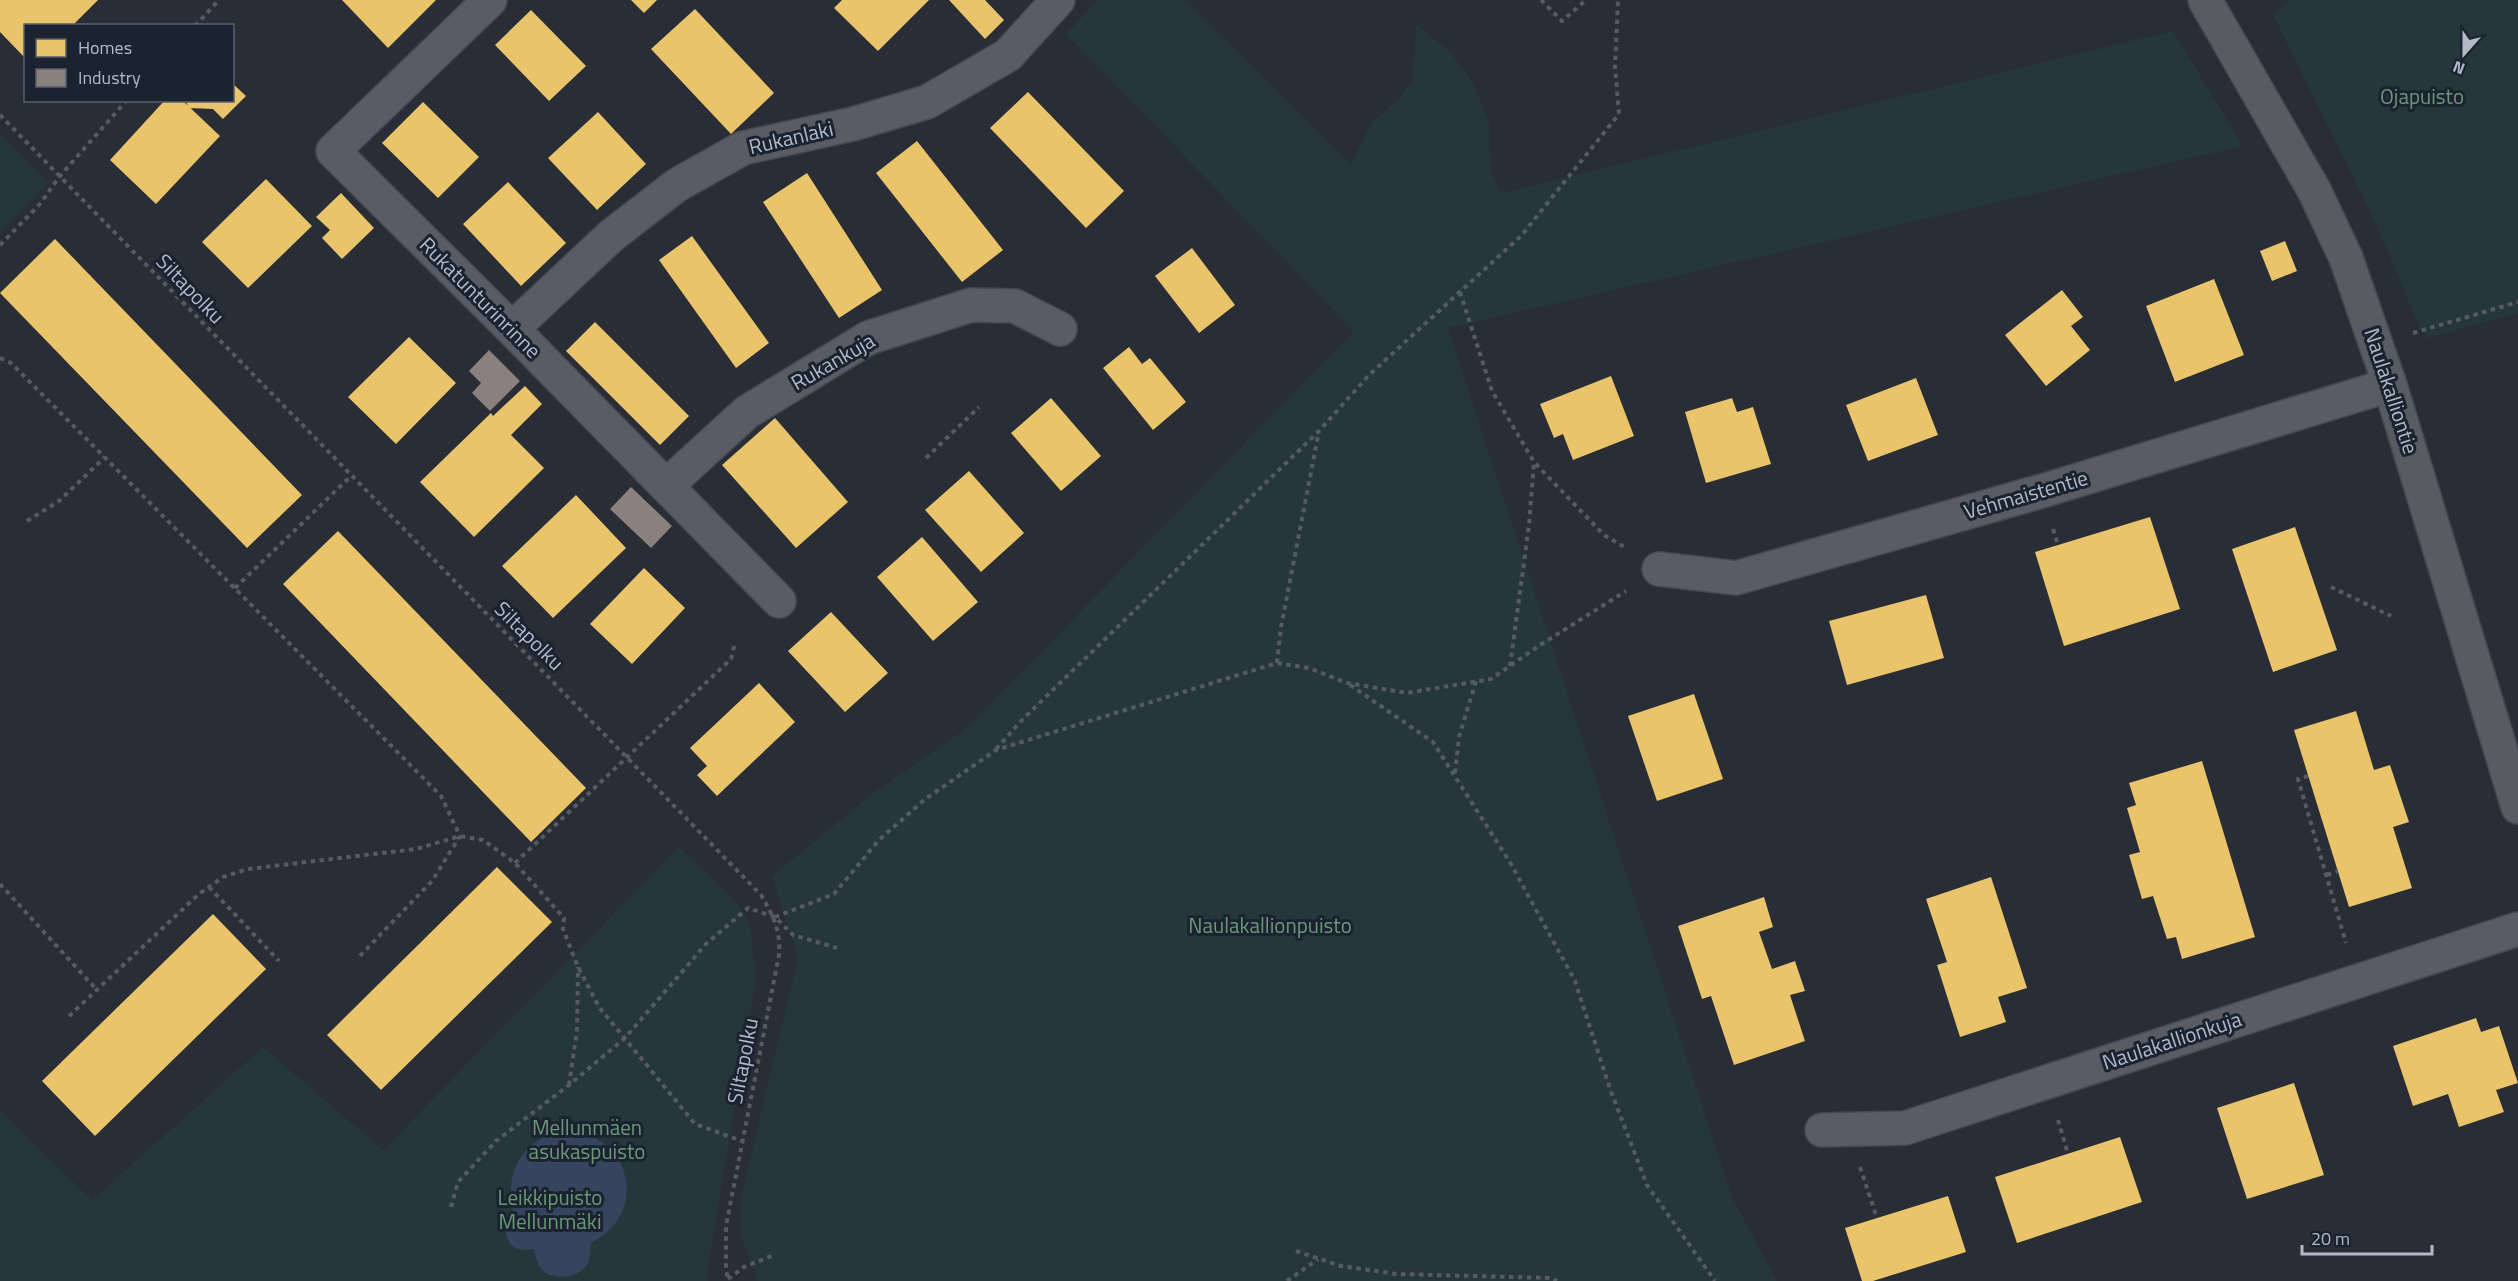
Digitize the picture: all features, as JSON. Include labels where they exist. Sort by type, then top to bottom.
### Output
[{"type":"street","name":"Rukatunturinrinne","points":[[490,0],[333,151],[512,329],[778,602]]},
{"type":"street","name":"Rukanlaki","points":[[512,329],[611,236],[677,185],[743,148],[853,124],[927,102],[1008,55],[1058,0]]},
{"type":"street","name":"Naulakalliontie","points":[[2205,0],[2315,192],[2346,258],[2390,385],[2518,807]]},
{"type":"street","name":"Rukankuja","points":[[666,486],[747,412],[868,338],[971,305],[1015,306],[1060,329]]},
{"type":"street","name":"Vehmaistentie","points":[[1659,569],[1736,578],[2053,487],[2390,385]]},
{"type":"street","name":"Naulakallionkuja","points":[[1835,1130],[1905,1128],[2518,929]]},
{"type":"path","points":[[197,24],[219,0]]},
{"type":"path","points":[[1541,0],[1562,21],[1587,0]]},
{"type":"path","points":[[775,917],[834,894],[879,840],[924,800],[996,750],[1024,717],[1319,431],[1369,375],[1521,236],[1620,114],[1615,67],[1618,0]]},
{"type":"path","points":[[0,244],[40,204],[60,176],[125,102]]},
{"type":"path","name":"Siltapolku","points":[[0,115],[628,757],[761,895],[775,917],[780,941],[778,955],[726,1226],[728,1280]]},
{"type":"path","points":[[996,750],[1277,663],[1309,668],[1347,683],[1407,693],[1491,679],[1659,569],[1604,535],[1534,462],[1492,391],[1460,292]]},
{"type":"path","points":[[2409,334],[2518,302]]},
{"type":"path","points":[[0,358],[11,363],[441,796],[460,836]]},
{"type":"path","points":[[926,458],[979,407]]},
{"type":"path","points":[[1277,663],[1281,627],[1319,431]]},
{"type":"path","points":[[27,521],[59,501],[105,457]]},
{"type":"path","points":[[1510,666],[1529,525],[1534,462]]},
{"type":"path","points":[[235,589],[351,476]]},
{"type":"path","points":[[2331,587],[2391,616]]},
{"type":"path","points":[[515,863],[731,659],[735,643]]},
{"type":"path","points":[[1455,773],[1459,737],[1476,681]]},
{"type":"path","points":[[1347,683],[1433,742],[1455,773],[1511,864],[1575,981],[1610,1089],[1647,1185],[1715,1281]]},
{"type":"path","points":[[2308,776],[2298,778],[2357,981]]},
{"type":"path","points":[[358,958],[432,881],[460,836]]},
{"type":"path","points":[[69,1016],[209,887],[224,877],[249,869],[416,849],[460,836],[483,840],[515,863],[564,918],[563,929],[578,967],[599,1007],[695,1124],[742,1141]]},
{"type":"path","points":[[2327,876],[2338,871]]},
{"type":"path","points":[[0,884],[96,989]]},
{"type":"path","points":[[209,887],[279,961]]},
{"type":"path","points":[[451,1207],[458,1182],[496,1141],[625,1038],[706,944],[748,908],[775,917],[793,935],[837,948]]},
{"type":"path","points":[[569,1085],[577,1030],[578,967]]},
{"type":"path","points":[[1835,1130],[1877,1218]]},
{"type":"path","points":[[1296,1251],[1341,1266],[1396,1274],[1551,1278],[1557,1281]]},
{"type":"path","points":[[728,1280],[744,1267],[774,1255]]},
{"type":"path","points":[[1287,1281],[1318,1259]]},
{"type":"green space","name":"Naulakallionpuisto","points":[[1098,0],[1185,0],[1351,164],[1372,122],[1397,101],[1413,79],[1416,24],[1451,53],[1472,81],[1489,122],[1490,169],[1501,193],[2173,31],[2243,146],[1448,328],[1732,1197],[1777,1281],[758,1281],[741,1238],[742,1193],[798,958],[772,876],[876,791],[967,728],[1354,331],[1066,34]]},
{"type":"green space","name":"Ojapuisto","points":[[2291,0],[2518,0],[2518,313],[2427,338],[2419,326],[2376,224],[2273,15]]},
{"type":"green space","points":[[0,134],[49,182],[0,231]]},
{"type":"green space","name":"Mellunmäen asukaspuisto","points":[[679,847],[735,900],[750,924],[756,977],[706,1278],[708,1281],[0,1281],[0,1110],[92,1200],[263,1047],[383,1150]]},
{"type":"water","points":[[562,1130],[586,1134],[605,1144],[618,1159],[625,1176],[626,1195],[621,1213],[610,1230],[591,1243],[590,1257],[586,1266],[577,1273],[559,1277],[543,1271],[538,1264],[534,1249],[522,1250],[510,1243],[505,1228],[513,1209],[511,1188],[520,1158],[534,1143]]},
{"type":"building: Homes","points":[[0,0],[98,0],[74,24],[24,24],[24,57],[0,32]]},
{"type":"building: Homes","points":[[342,0],[436,0],[388,48]]},
{"type":"building: Homes","points":[[631,0],[657,0],[644,13]]},
{"type":"building: Homes","points":[[842,0],[929,0],[878,51],[834,8]]},
{"type":"building: Homes","points":[[949,0],[985,0],[1004,20],[985,39]]},
{"type":"building: Homes","points":[[695,9],[774,93],[731,134],[651,49]]},
{"type":"building: Homes","points":[[531,10],[586,66],[549,101],[495,45]]},
{"type":"building: Homes","points":[[234,85],[246,96],[223,119],[213,109],[189,108],[186,102],[234,102]]},
{"type":"building: Homes","points":[[1028,92],[1124,191],[1086,228],[990,128]]},
{"type":"building: Homes","points":[[163,102],[184,102],[220,136],[156,204],[110,160]]},
{"type":"building: Homes","points":[[423,102],[479,157],[438,198],[382,143]]},
{"type":"building: Homes","points":[[598,112],[646,164],[597,210],[548,158]]},
{"type":"building: Homes","points":[[917,141],[1003,250],[962,282],[876,173]]},
{"type":"building: Homes","points":[[807,173],[882,290],[839,318],[763,202]]},
{"type":"building: Homes","points":[[266,179],[312,226],[248,288],[202,242]]},
{"type":"building: Homes","points":[[508,182],[566,243],[521,286],[463,224]]},
{"type":"building: Homes","points":[[341,193],[374,228],[342,259],[322,238],[330,230],[316,217]]},
{"type":"building: Homes","points":[[692,236],[769,343],[736,368],[659,260]]},
{"type":"building: Homes","points":[[55,239],[302,495],[247,548],[0,293]]},
{"type":"building: Homes","points":[[2285,241],[2297,271],[2272,281],[2260,251]]},
{"type":"building: Homes","points":[[1192,248],[1235,305],[1199,333],[1155,276]]},
{"type":"building: Homes","points":[[2214,279],[2244,355],[2175,382],[2146,306]]},
{"type":"building: Homes","points":[[2062,290],[2083,317],[2071,326],[2090,350],[2046,386],[2005,335]]},
{"type":"building: Homes","points":[[595,322],[689,416],[660,445],[566,351]]},
{"type":"building: Homes","points":[[409,337],[456,383],[396,444],[348,397]]},
{"type":"building: Homes","points":[[1129,347],[1142,364],[1150,358],[1186,402],[1153,430],[1103,368]]},
{"type":"building: Homes","points":[[1611,376],[1634,436],[1573,460],[1563,434],[1554,438],[1540,404]]},
{"type":"building: Homes","points":[[1916,378],[1938,435],[1868,461],[1846,405]]},
{"type":"building: Homes","points":[[525,386],[542,404],[511,435],[544,468],[474,537],[420,482],[491,413],[493,416]]},
{"type":"building: Homes","points":[[1051,398],[1101,456],[1061,491],[1011,433]]},
{"type":"building: Homes","points":[[1732,398],[1737,412],[1753,407],[1771,464],[1706,483],[1685,412]]},
{"type":"building: Homes","points":[[775,418],[848,502],[796,548],[722,465]]},
{"type":"building: Homes","points":[[969,471],[1024,533],[981,572],[925,510]]},
{"type":"building: Homes","points":[[576,495],[626,548],[553,618],[502,566]]},
{"type":"building: Homes","points":[[2150,517],[2180,609],[2064,646],[2035,552]]},
{"type":"building: Homes","points":[[2295,527],[2337,650],[2273,672],[2232,549]]},
{"type":"building: Homes","points":[[338,531],[586,788],[531,842],[283,584]]},
{"type":"building: Homes","points":[[922,537],[978,602],[933,641],[877,577]]},
{"type":"building: Homes","points":[[644,568],[685,608],[632,664],[590,624]]},
{"type":"building: Homes","points":[[1926,595],[1944,658],[1847,685],[1829,621]]},
{"type":"building: Homes","points":[[831,612],[888,673],[845,712],[788,651]]},
{"type":"building: Homes","points":[[759,683],[795,722],[717,796],[697,775],[707,766],[690,748]]},
{"type":"building: Homes","points":[[1694,694],[1723,779],[1657,801],[1628,716]]},
{"type":"building: Homes","points":[[2356,711],[2374,770],[2390,765],[2409,822],[2393,827],[2412,888],[2349,907],[2294,730]]},
{"type":"building: Homes","points":[[2202,761],[2255,937],[2182,959],[2176,937],[2167,939],[2153,896],[2142,899],[2129,855],[2140,852],[2127,808],[2136,805],[2129,783]]},
{"type":"building: Homes","points":[[497,867],[552,922],[381,1090],[327,1035]]},
{"type":"building: Homes","points":[[1991,877],[2027,988],[1998,997],[2006,1022],[1960,1037],[1937,965],[1947,962],[1926,899]]},
{"type":"building: Homes","points":[[1764,897],[1773,927],[1759,932],[1772,969],[1795,961],[1805,991],[1790,995],[1805,1041],[1734,1065],[1711,996],[1702,999],[1678,926]]},
{"type":"building: Homes","points":[[213,914],[266,969],[95,1136],[42,1081]]},
{"type":"building: Homes","points":[[2476,1018],[2481,1032],[2499,1026],[2518,1083],[2496,1090],[2504,1112],[2459,1127],[2448,1094],[2413,1106],[2393,1046]]},
{"type":"building: Homes","points":[[2294,1083],[2324,1175],[2247,1199],[2217,1108]]},
{"type":"building: Homes","points":[[2120,1137],[2142,1202],[2017,1243],[1995,1177]]},
{"type":"building: Homes","points":[[1948,1196],[1966,1252],[1873,1281],[1862,1281],[1845,1228]]},
{"type":"building: Industry","points":[[489,350],[520,381],[490,411],[472,393],[481,383],[469,371]]},
{"type":"building: Industry","points":[[631,487],[672,526],[651,548],[610,509]]},
{"type":"park label","name":"Leikkipuisto Mellunmäki","points":[[550,1210]]}]
